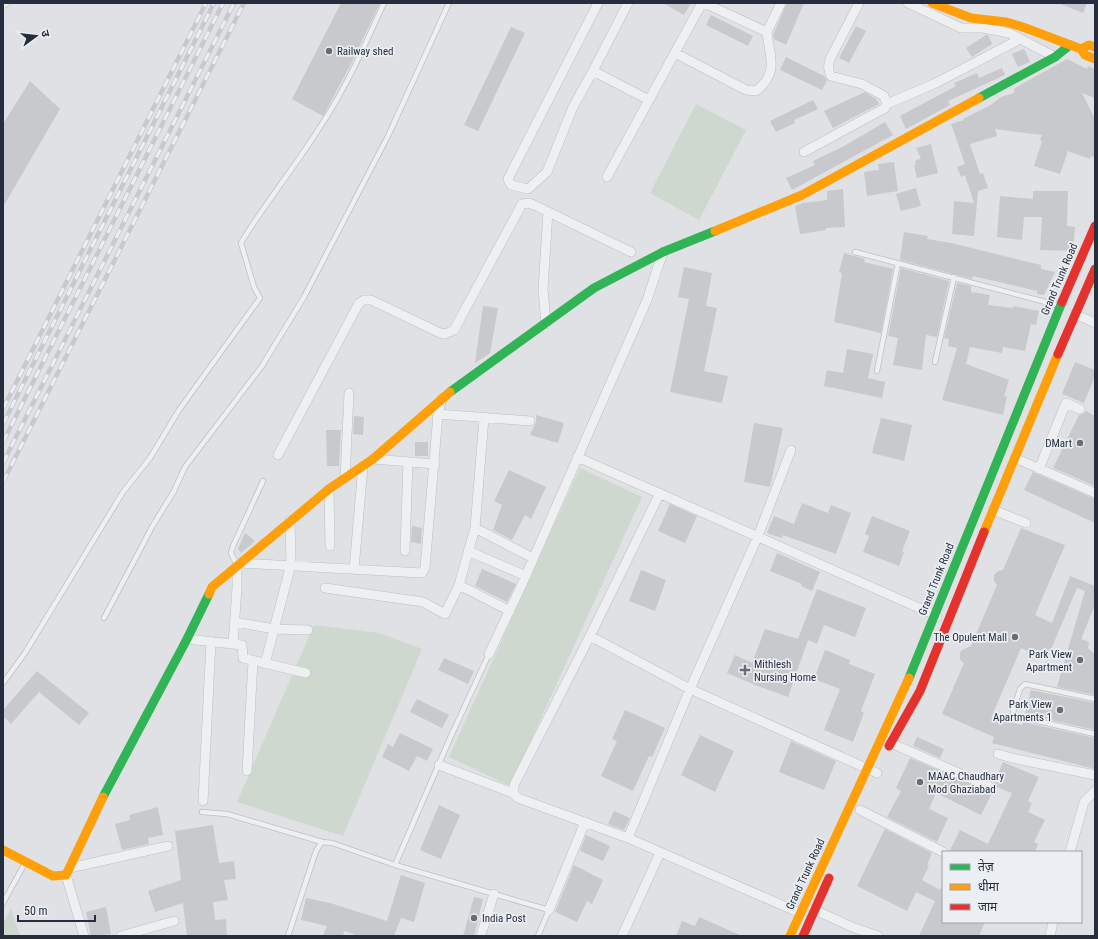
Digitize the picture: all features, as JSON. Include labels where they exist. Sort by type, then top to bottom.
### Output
[{"type":"main road","points":[[932,3],[962,16],[1006,22],[1081,49],[1085,55],[1095,59]]},
{"type":"main road","points":[[3,850],[53,876],[68,871],[97,808],[187,639],[208,593],[238,564],[290,520],[329,489],[374,459],[442,398],[594,288],[663,252],[802,195],[1055,57],[1070,45]]},
{"type":"main road","points":[[1081,49],[1089,45],[1095,47]]},
{"type":"main road","name":"Grand Trunk Road","points":[[790,936],[902,695],[1060,306],[1095,226]]},
{"type":"main road","points":[[879,769],[897,730],[910,711],[931,665],[945,626],[993,510],[1095,269]]},
{"type":"main road","points":[[856,819],[865,799]]},
{"type":"main road","points":[[803,936],[833,871]]},
{"type":"street","points":[[598,3],[508,179],[511,185],[528,189],[547,172],[573,107],[628,3]]},
{"type":"street","points":[[607,177],[703,3],[766,32]]},
{"type":"street","points":[[675,53],[746,90],[756,90],[765,81],[771,71],[772,60],[766,32],[782,3]]},
{"type":"street","points":[[859,3],[830,59],[828,65],[829,72],[831,76],[862,84],[884,96],[887,104]]},
{"type":"street","points":[[908,3],[961,28],[982,28],[1009,33],[1055,57]]},
{"type":"street","points":[[804,152],[884,108],[887,104],[936,82],[1020,39]]},
{"type":"street","points":[[593,71],[649,100]]},
{"type":"street","points":[[278,455],[359,303],[364,300],[371,300],[440,333],[449,333],[454,330],[522,204],[529,203],[631,252]]},
{"type":"street","points":[[546,324],[544,289],[548,212]]},
{"type":"street","points":[[490,654],[526,576],[647,300],[663,252]]},
{"type":"street","points":[[1075,314],[1095,323]]},
{"type":"street","points":[[345,478],[348,393]]},
{"type":"street","points":[[233,643],[238,564],[291,564],[422,573],[425,568],[435,464],[438,414],[442,398]]},
{"type":"street","points":[[1039,469],[1066,403],[1080,409]]},
{"type":"street","points":[[438,414],[530,421]]},
{"type":"street","points":[[325,588],[423,602],[445,614],[459,585],[475,528],[484,418]]},
{"type":"street","points":[[628,838],[690,689],[758,536],[791,450]]},
{"type":"street","points":[[577,457],[935,615],[945,626]]},
{"type":"street","points":[[1015,458],[1095,493]]},
{"type":"street","points":[[374,459],[435,464]]},
{"type":"street","points":[[405,551],[408,462]]},
{"type":"street","points":[[354,569],[363,466]]},
{"type":"street","points":[[329,489],[330,546]]},
{"type":"street","points":[[513,792],[514,785],[590,636],[660,493]]},
{"type":"street","points":[[993,510],[1026,523]]},
{"type":"street","points":[[265,664],[291,564],[290,520]]},
{"type":"street","points":[[475,528],[533,558]]},
{"type":"street","points":[[468,551],[526,576]]},
{"type":"street","points":[[459,585],[510,611]]},
{"type":"street","points":[[235,622],[274,629],[308,630]]},
{"type":"street","points":[[590,636],[690,689],[867,769],[879,769]]},
{"type":"street","points":[[187,639],[242,645],[243,658],[306,674]]},
{"type":"street","points":[[203,801],[210,641]]},
{"type":"street","points":[[247,771],[253,661]]},
{"type":"street","points":[[891,743],[990,787]]},
{"type":"street","points":[[998,754],[1095,775]]},
{"type":"street","points":[[439,765],[513,792],[518,798],[628,838],[800,913]]},
{"type":"street","points":[[1070,851],[1084,802],[1095,791]]},
{"type":"street","points":[[860,810],[942,851]]},
{"type":"street","points":[[549,910],[585,822]]},
{"type":"street","points":[[84,936],[68,871],[168,846]]},
{"type":"street","points":[[622,936],[660,853]]},
{"type":"street","points":[[481,935],[494,894]]},
{"type":"street","points":[[804,904],[852,927],[878,936]]},
{"type":"street","points":[[121,936],[174,921]]},
{"type":"street","points":[[1050,936],[1053,923]]},
{"type":"lane","points":[[3,6],[8,3]]},
{"type":"lane","points":[[3,683],[25,653],[123,492],[150,458],[179,410],[260,298],[254,287],[241,243],[262,208],[320,128],[341,93],[384,3]]},
{"type":"lane","points":[[104,618],[152,528],[174,491],[185,467],[262,366],[304,297],[388,136],[449,3]]},
{"type":"lane","points":[[855,252],[1050,301],[1060,306]]},
{"type":"lane","points":[[877,371],[898,263]]},
{"type":"lane","points":[[935,362],[954,277]]},
{"type":"lane","points":[[238,564],[231,553],[233,546],[264,481]]},
{"type":"lane","points":[[395,865],[490,654]]},
{"type":"lane","points":[[1095,699],[1025,684],[1020,689],[1013,712],[1015,716],[1095,734]]},
{"type":"lane","points":[[202,812],[227,814],[322,842],[332,843],[395,865],[549,910],[538,936]]},
{"type":"lane","points":[[288,936],[316,850],[322,842]]},
{"type":"lane","points":[[3,903],[26,862]]},
{"type":"shaded area","points":[[696,104],[746,130],[699,220],[650,193]]},
{"type":"shaded area","points":[[580,468],[642,497],[510,786],[449,757]]},
{"type":"shaded area","points":[[314,625],[379,633],[422,649],[343,836],[237,802]]},
{"type":"shaded area","points":[[11,909],[20,936],[3,936],[3,923]]},
{"type":"building","points":[[341,3],[380,3],[351,64],[323,116],[292,99]]},
{"type":"building","points":[[663,3],[691,3],[684,15]]},
{"type":"building","points":[[787,3],[804,3],[786,45],[774,39],[773,35]]},
{"type":"building","points":[[1058,3],[1087,3],[1083,13]]},
{"type":"building","points":[[711,15],[753,36],[748,46],[706,25]]},
{"type":"building","points":[[856,26],[866,31],[849,63],[839,58]]},
{"type":"building","points":[[511,27],[525,33],[478,131],[464,125]]},
{"type":"building","points":[[988,35],[992,44],[972,57],[966,48]]},
{"type":"building","points":[[1024,49],[1030,62],[1018,67],[1012,54]]},
{"type":"building","points":[[786,57],[824,76],[827,80],[822,90],[780,70]]},
{"type":"building","points":[[1067,59],[1087,69],[1088,66],[1095,69],[1095,98],[1082,93],[1095,119],[1095,158],[1091,156],[1090,159],[1068,151],[1060,174],[1034,166],[1042,141],[1040,140],[1042,135],[995,129],[997,136],[970,144],[980,174],[983,173],[988,188],[978,191],[974,236],[952,234],[954,201],[974,203],[965,175],[961,177],[957,167],[965,164],[951,124],[964,120],[963,119],[991,105],[1001,97],[1014,93],[1014,89]]},
{"type":"building","points":[[1002,68],[1005,75],[948,101],[950,105],[906,129],[900,116],[956,86],[954,83],[977,73],[979,78]]},
{"type":"building","points":[[30,81],[60,109],[3,207],[3,124]]},
{"type":"building","points":[[865,92],[876,99],[879,104],[833,128],[824,111]]},
{"type":"building","points":[[813,100],[818,109],[794,120],[795,123],[776,132],[770,121]]},
{"type":"building","points":[[885,122],[893,135],[792,190],[786,178],[815,165],[813,161],[844,146]]},
{"type":"building","points":[[931,144],[938,173],[917,178],[914,165],[916,165],[915,161],[921,158],[916,148]]},
{"type":"building","points":[[894,162],[898,191],[867,196],[864,172],[879,170],[878,164]]},
{"type":"building","points":[[916,188],[921,206],[901,211],[896,194]]},
{"type":"building","points":[[843,189],[845,227],[826,228],[826,230],[800,234],[795,206],[803,203],[827,200],[827,191]]},
{"type":"building","points":[[1033,191],[1068,191],[1067,226],[1075,227],[1073,251],[1040,250],[1042,217],[1024,217],[1022,240],[997,237],[1000,196],[1033,199]]},
{"type":"building","points":[[904,232],[928,236],[927,239],[951,243],[1041,265],[1041,269],[1055,272],[1044,295],[1037,294],[1037,291],[973,276],[972,279],[900,260]]},
{"type":"building","points":[[844,253],[865,259],[864,262],[893,269],[881,333],[834,322],[842,273],[839,272]]},
{"type":"building","points":[[684,267],[712,273],[706,306],[717,308],[704,371],[728,376],[722,403],[670,392],[689,299],[678,297]]},
{"type":"building","points":[[901,268],[949,281],[937,337],[926,335],[922,370],[893,365],[898,338],[888,336]]},
{"type":"building","points":[[957,283],[971,286],[971,292],[990,295],[988,305],[1013,308],[1013,306],[1039,311],[1036,325],[1031,324],[1025,351],[1003,347],[1002,353],[970,347],[966,364],[1009,380],[1004,396],[1007,397],[1003,415],[942,400],[957,348],[948,346],[949,339],[944,338]]},
{"type":"building","points":[[483,306],[498,308],[490,353],[475,363]]},
{"type":"building","points":[[847,349],[873,354],[868,378],[885,382],[882,398],[824,386],[827,370],[843,373]]},
{"type":"building","points":[[1075,362],[1095,370],[1095,376],[1084,403],[1062,394]]},
{"type":"building","name":"DMart","points":[[1086,411],[1095,416],[1095,486],[1053,468],[1079,415]]},
{"type":"building","points":[[536,415],[564,423],[558,443],[530,435],[536,422]]},
{"type":"building","points":[[354,416],[364,417],[363,435],[353,434]]},
{"type":"building","points":[[881,418],[912,425],[904,461],[872,453]]},
{"type":"building","points":[[754,423],[783,428],[770,487],[744,482]]},
{"type":"building","points":[[326,430],[341,430],[339,466],[327,466]]},
{"type":"building","points":[[415,442],[428,442],[428,456],[415,456]]},
{"type":"building","points":[[509,470],[546,487],[531,519],[525,515],[512,540],[493,530],[502,505],[494,501]]},
{"type":"building","points":[[1033,472],[1095,499],[1095,523],[1024,490]]},
{"type":"building","points":[[802,503],[828,513],[831,505],[851,513],[836,554],[783,535],[782,538],[767,533],[774,516],[794,524]]},
{"type":"building","points":[[670,504],[697,516],[685,543],[658,531]]},
{"type":"building","points":[[872,516],[910,531],[902,551],[904,552],[899,566],[863,552],[869,536],[865,534]]},
{"type":"building","points":[[412,526],[422,528],[421,544],[411,542]]},
{"type":"building","name":"The Opulent Mall","points":[[1021,528],[1065,545],[1035,615],[1052,623],[1070,576],[1095,586],[1095,605],[1081,639],[1089,642],[1088,648],[1095,654],[1095,695],[1057,687],[1085,591],[1077,588],[1047,659],[1021,648],[991,718],[1022,725],[1023,722],[1095,738],[1095,769],[992,743],[994,737],[942,714],[964,663],[960,660],[960,653],[962,650],[971,646],[997,585],[994,581],[994,575],[998,571],[1003,570]]},
{"type":"building","points":[[245,533],[255,541],[241,553],[238,549]]},
{"type":"building","points":[[777,553],[820,572],[812,591],[801,586],[802,584],[770,571]]},
{"type":"building","points":[[482,569],[516,584],[507,602],[475,586]]},
{"type":"building","points":[[641,570],[666,580],[655,611],[629,601]]},
{"type":"building","points":[[817,589],[866,608],[855,637],[824,625],[817,644],[808,640],[788,697],[727,673],[735,655],[752,663],[765,629],[798,639]]},
{"type":"building","points":[[825,650],[850,660],[849,664],[875,674],[861,711],[864,713],[853,742],[824,730],[840,689],[814,679]]},
{"type":"building","points":[[444,658],[474,671],[468,684],[438,670]]},
{"type":"building","points":[[37,671],[89,713],[79,725],[39,692],[11,724],[3,716],[3,710]]},
{"type":"building","name":"Park View Apartments 1","points":[[1031,690],[1095,703],[1095,730],[1025,714]]},
{"type":"building","points":[[417,699],[449,715],[442,728],[410,712]]},
{"type":"building","points":[[625,710],[665,728],[652,757],[649,756],[633,791],[601,776],[617,741],[612,739]]},
{"type":"building","points":[[400,733],[433,749],[427,761],[417,756],[409,771],[382,757],[388,744],[393,747]]},
{"type":"building","points":[[700,735],[734,751],[715,792],[681,775]]},
{"type":"building","points":[[917,737],[944,749],[940,758],[913,746]]},
{"type":"building","points":[[791,741],[836,761],[824,790],[779,772]]},
{"type":"building","points":[[910,758],[992,793],[981,815],[936,793],[929,809],[948,818],[937,842],[887,817],[901,791],[896,788]]},
{"type":"building","points":[[1003,762],[1039,777],[1028,801],[1032,803],[1028,812],[1045,820],[1034,842],[1038,844],[1035,851],[950,851],[960,830],[988,844],[1012,793],[996,787],[994,783]]},
{"type":"building","points":[[439,805],[460,815],[441,859],[420,850]]},
{"type":"building","points":[[158,807],[163,835],[148,838],[149,844],[122,850],[115,824],[130,820],[129,815]]},
{"type":"building","points":[[614,811],[630,818],[624,830],[608,824]]},
{"type":"building","points":[[213,825],[219,863],[234,861],[236,879],[224,880],[228,900],[213,902],[215,920],[226,919],[227,936],[187,936],[183,903],[155,912],[148,891],[181,880],[175,831]]},
{"type":"building","points":[[885,829],[932,853],[927,865],[929,866],[922,880],[940,890],[942,885],[942,923],[985,923],[979,936],[919,936],[935,901],[916,892],[907,911],[857,886]]},
{"type":"building","points":[[586,835],[610,846],[603,861],[580,851]]},
{"type":"building","points":[[574,865],[603,880],[592,904],[587,901],[577,922],[555,912]]},
{"type":"building","points":[[401,875],[425,883],[414,922],[401,918],[394,936],[359,936],[344,931],[343,936],[323,936],[327,926],[301,920],[306,898],[330,903],[387,921]]},
{"type":"building","name":"India Post","points":[[474,897],[483,899],[474,936],[463,936]]},
{"type":"building","points":[[106,907],[111,934],[91,936],[86,912]]},
{"type":"building","points":[[699,917],[742,936],[676,936],[682,921],[695,926]]},
{"type":"railway","points":[[3,409],[206,3]]},
{"type":"railway","points":[[3,424],[214,3]]},
{"type":"railway","points":[[3,442],[223,3]]},
{"type":"railway","points":[[3,463],[234,3]]},
{"type":"railway","points":[[3,482],[244,3]]},
{"type":"traffic: fast","points":[[979,98],[1055,57],[1070,45]]},
{"type":"traffic: fast","points":[[450,392],[594,288],[663,252],[715,231]]},
{"type":"traffic: fast","points":[[909,678],[1062,302]]},
{"type":"traffic: fast","points":[[103,797],[187,639],[209,594]]},
{"type":"traffic: slow","points":[[932,3],[971,18],[1006,22],[1023,27],[1081,49],[1089,45],[1095,47]]},
{"type":"traffic: slow","points":[[1081,49],[1085,55],[1095,59]]},
{"type":"traffic: slow","points":[[715,231],[802,195],[979,98]]},
{"type":"traffic: slow","points":[[984,532],[1058,354]]},
{"type":"traffic: slow","points":[[209,594],[212,587],[329,489],[373,459],[450,392]]},
{"type":"traffic: slow","points":[[790,936],[909,678]]},
{"type":"traffic: slow","points":[[3,850],[53,876],[66,875],[103,797]]},
{"type":"traffic: jam","points":[[1062,302],[1095,226]]},
{"type":"traffic: jam","points":[[1058,354],[1095,269]]},
{"type":"traffic: jam","points":[[889,746],[920,691],[984,532]]},
{"type":"traffic: jam","points":[[803,936],[829,878]]},
{"type":"place","name":"Railway shed","points":[[329,51]]},
{"type":"place","name":"DMart","points":[[1080,443]]},
{"type":"place","name":"The Opulent Mall","points":[[1015,637]]},
{"type":"place","name":"Park View Apartment","points":[[1080,660]]},
{"type":"place","name":"Mithlesh Nursing Home","points":[[745,670]]},
{"type":"place","name":"Park View Apartments 1","points":[[1060,710]]},
{"type":"place","name":"MAAC Chaudhary Mod Ghaziabad","points":[[920,782]]},
{"type":"place","name":"India Post","points":[[474,918]]}]
